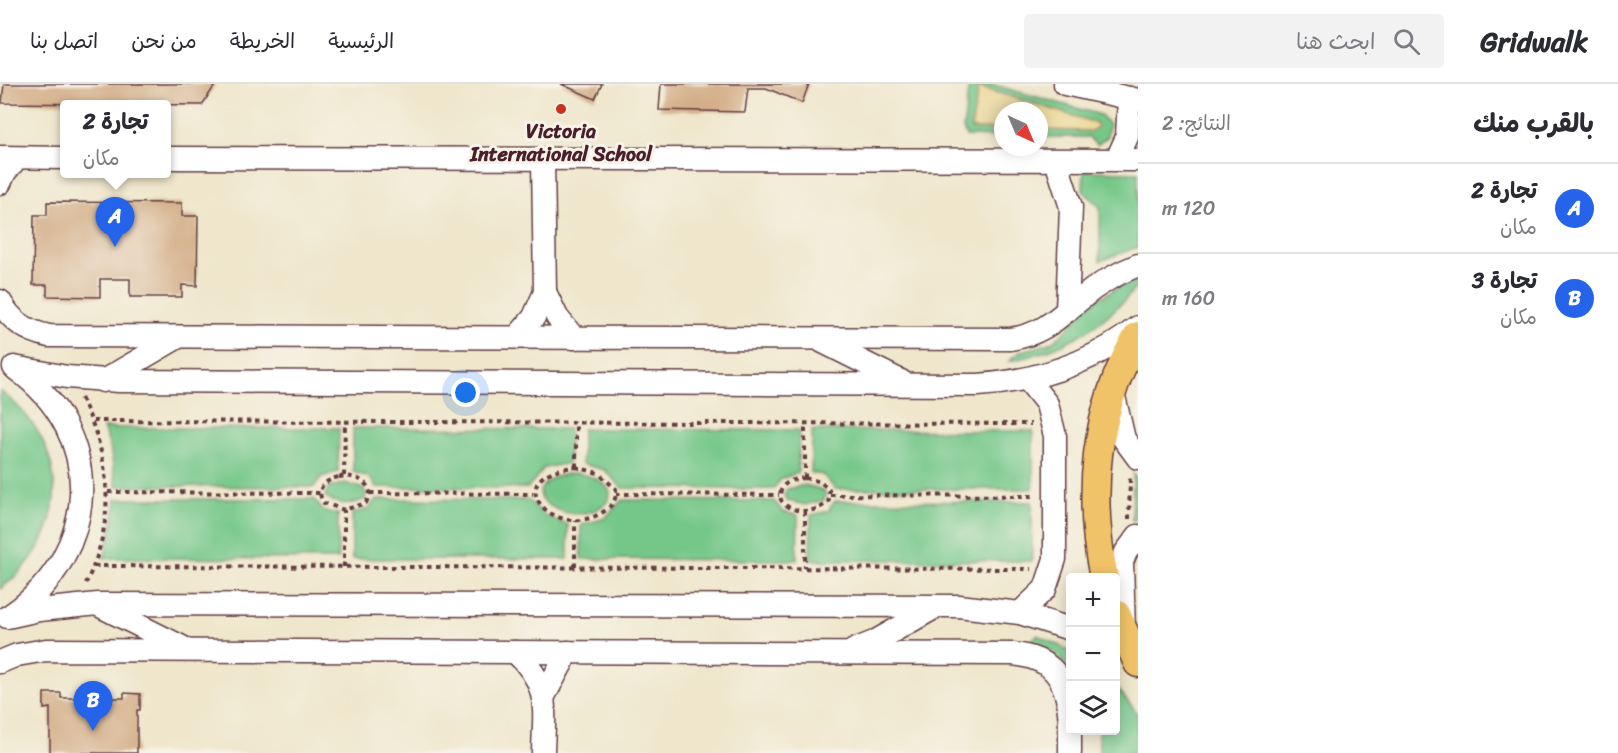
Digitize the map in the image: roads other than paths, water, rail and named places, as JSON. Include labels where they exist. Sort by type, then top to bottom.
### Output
[{"type":"main road","points":[[1103,573],[1096,525],[1096,470],[1113,392],[1138,336]]},
{"type":"main road","points":[[1120,637],[1138,663]]},
{"type":"street","points":[[171,158],[1056,161],[1127,159],[1127,137],[1134,99],[1065,84]]},
{"type":"street","points":[[0,183],[9,158],[60,158]]},
{"type":"street","points":[[517,338],[534,317],[545,292],[543,159]]},
{"type":"street","points":[[1056,161],[1071,207],[1067,311]]},
{"type":"street","points":[[0,301],[15,321],[37,333],[49,336],[1010,339],[1036,333],[1098,286],[1138,265]]},
{"type":"street","points":[[545,292],[557,317],[574,338]]},
{"type":"street","points":[[7,364],[103,381],[978,385],[1027,379],[1070,366],[1091,357],[1138,327]]},
{"type":"street","points":[[103,381],[151,351],[182,336]]},
{"type":"street","points":[[814,339],[908,384]]},
{"type":"street","points":[[3,618],[41,590],[55,574],[74,536],[82,494],[81,472],[69,431],[46,395],[7,364]]},
{"type":"street","points":[[1020,613],[1045,589],[1055,559],[1054,425],[1047,404],[1027,379]]},
{"type":"street","points":[[1113,392],[1124,439],[1138,458]]},
{"type":"street","points":[[1118,627],[1122,562],[1134,532]]},
{"type":"street","points":[[3,618],[39,610],[98,604],[939,606],[979,607],[1020,613],[1066,627]]},
{"type":"street","points":[[98,604],[164,640],[194,651]]},
{"type":"street","points":[[847,653],[874,642],[939,606]]},
{"type":"street","points":[[1120,638],[1138,669]]},
{"type":"street","points":[[1,662],[46,650],[1013,654],[1034,658],[1053,670],[1065,689],[1070,711],[1070,753]]},
{"type":"street","points":[[515,652],[533,672],[544,696],[543,753]]},
{"type":"street","points":[[544,696],[568,652]]},
{"type":"place","name":"Victoria International School","points":[[561,109]]},
{"type":"place","name":"تجارة 2","points":[[115,247]]},
{"type":"place","name":"تجارة 3","points":[[93,731]]}]
